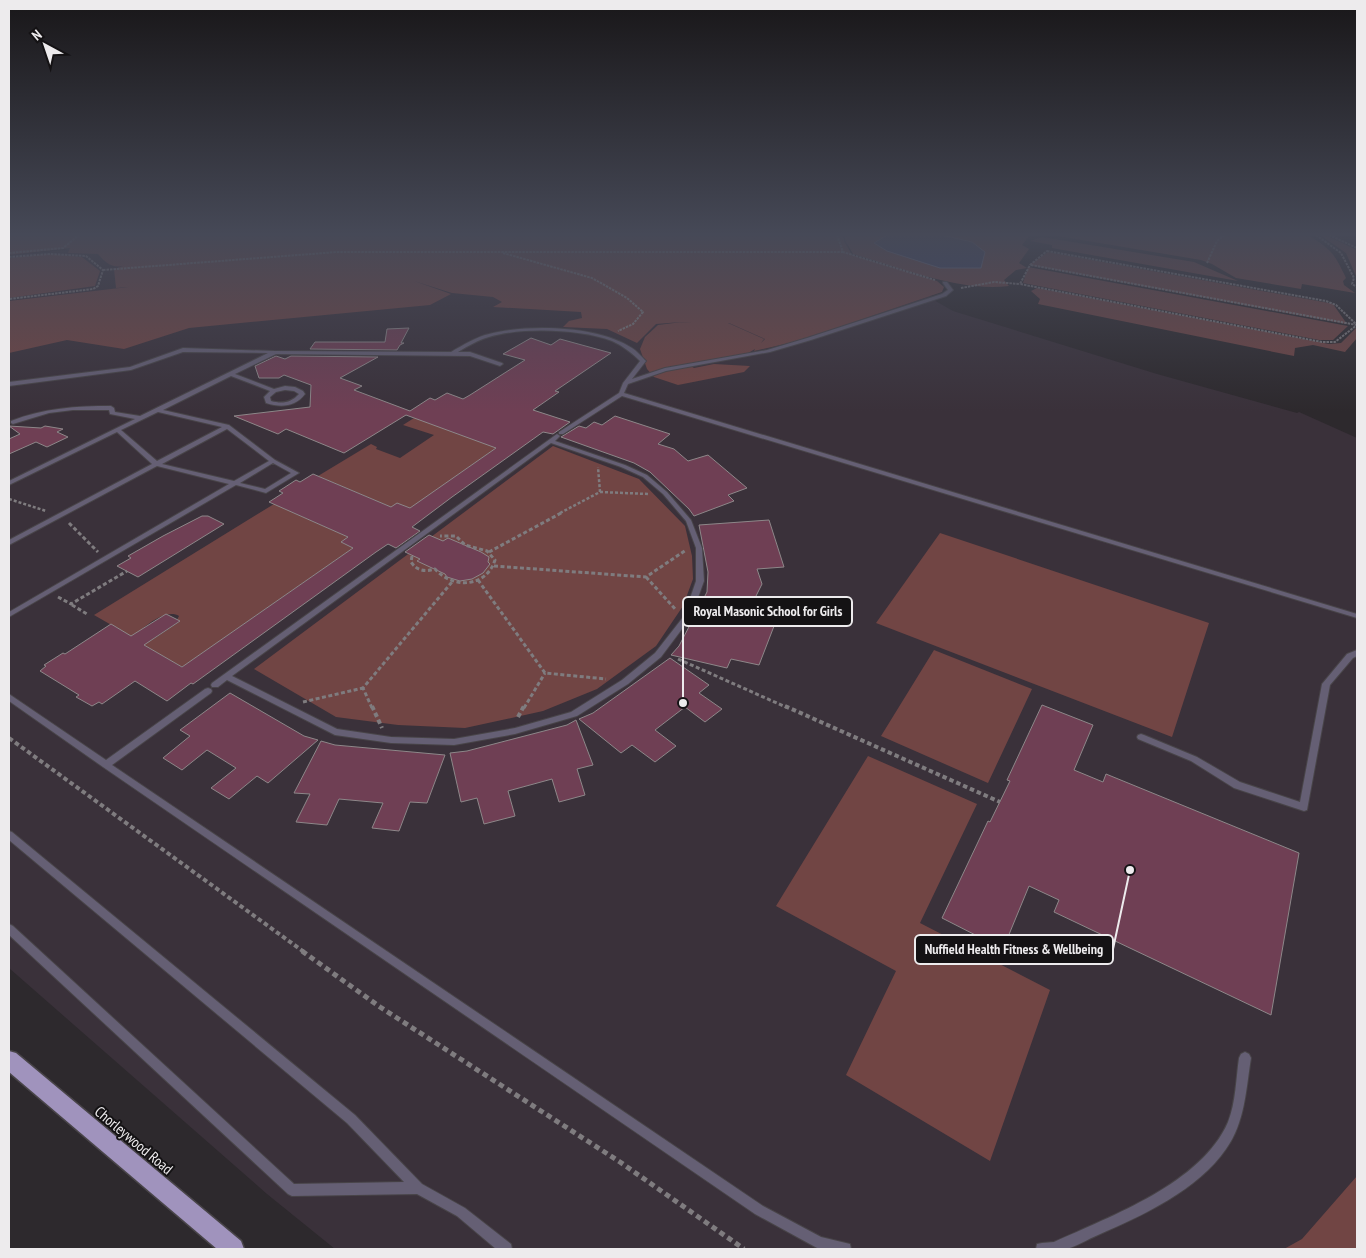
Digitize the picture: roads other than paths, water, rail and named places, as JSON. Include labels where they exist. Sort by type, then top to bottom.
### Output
[{"type":"main road","name":"Chorleywood Road","points":[[9,1060],[233,1249]]},
{"type":"lane","points":[[626,383],[664,370],[809,340],[946,294]]},
{"type":"lane","points":[[106,765],[556,436],[621,394],[626,383],[643,361],[636,352],[606,337],[591,333],[563,330],[504,333],[489,336],[467,344],[452,354]]},
{"type":"lane","points":[[9,384],[131,368],[184,350],[470,354],[500,364]]},
{"type":"lane","points":[[9,483],[275,352]]},
{"type":"lane","points":[[231,374],[274,392],[285,388],[299,390],[302,394],[293,402],[276,405],[267,399],[274,392]]},
{"type":"lane","points":[[621,394],[1357,616]]},
{"type":"lane","points":[[13,422],[29,415],[56,409],[82,407],[111,408],[112,413],[141,418]]},
{"type":"lane","points":[[118,430],[156,464],[266,492],[296,473],[273,461],[227,426],[157,410]]},
{"type":"lane","points":[[9,543],[227,426]]},
{"type":"lane","points":[[227,677],[335,732],[387,740],[454,742],[509,732],[574,714],[627,680],[658,655],[685,620],[700,581],[699,548],[689,521],[666,495],[645,476],[597,457],[556,436]]},
{"type":"lane","points":[[9,615],[273,461]]},
{"type":"lane","points":[[1141,737],[1194,759],[1237,785],[1304,807],[1326,684],[1350,656],[1357,653]]},
{"type":"lane","points":[[9,697],[759,1210],[819,1242],[844,1249]]},
{"type":"lane","points":[[9,835],[351,1119],[418,1188],[461,1212],[506,1249]]},
{"type":"lane","points":[[9,929],[292,1190],[418,1188]]},
{"type":"lane","points":[[1042,1249],[1054,1248],[1144,1207],[1181,1184],[1216,1155],[1234,1123],[1245,1058]]},
{"type":"place","name":"Royal Masonic School for Girls","points":[[683,703]]},
{"type":"place","name":"Nuffield Health Fitness & Wellbeing","points":[[1130,870]]}]
